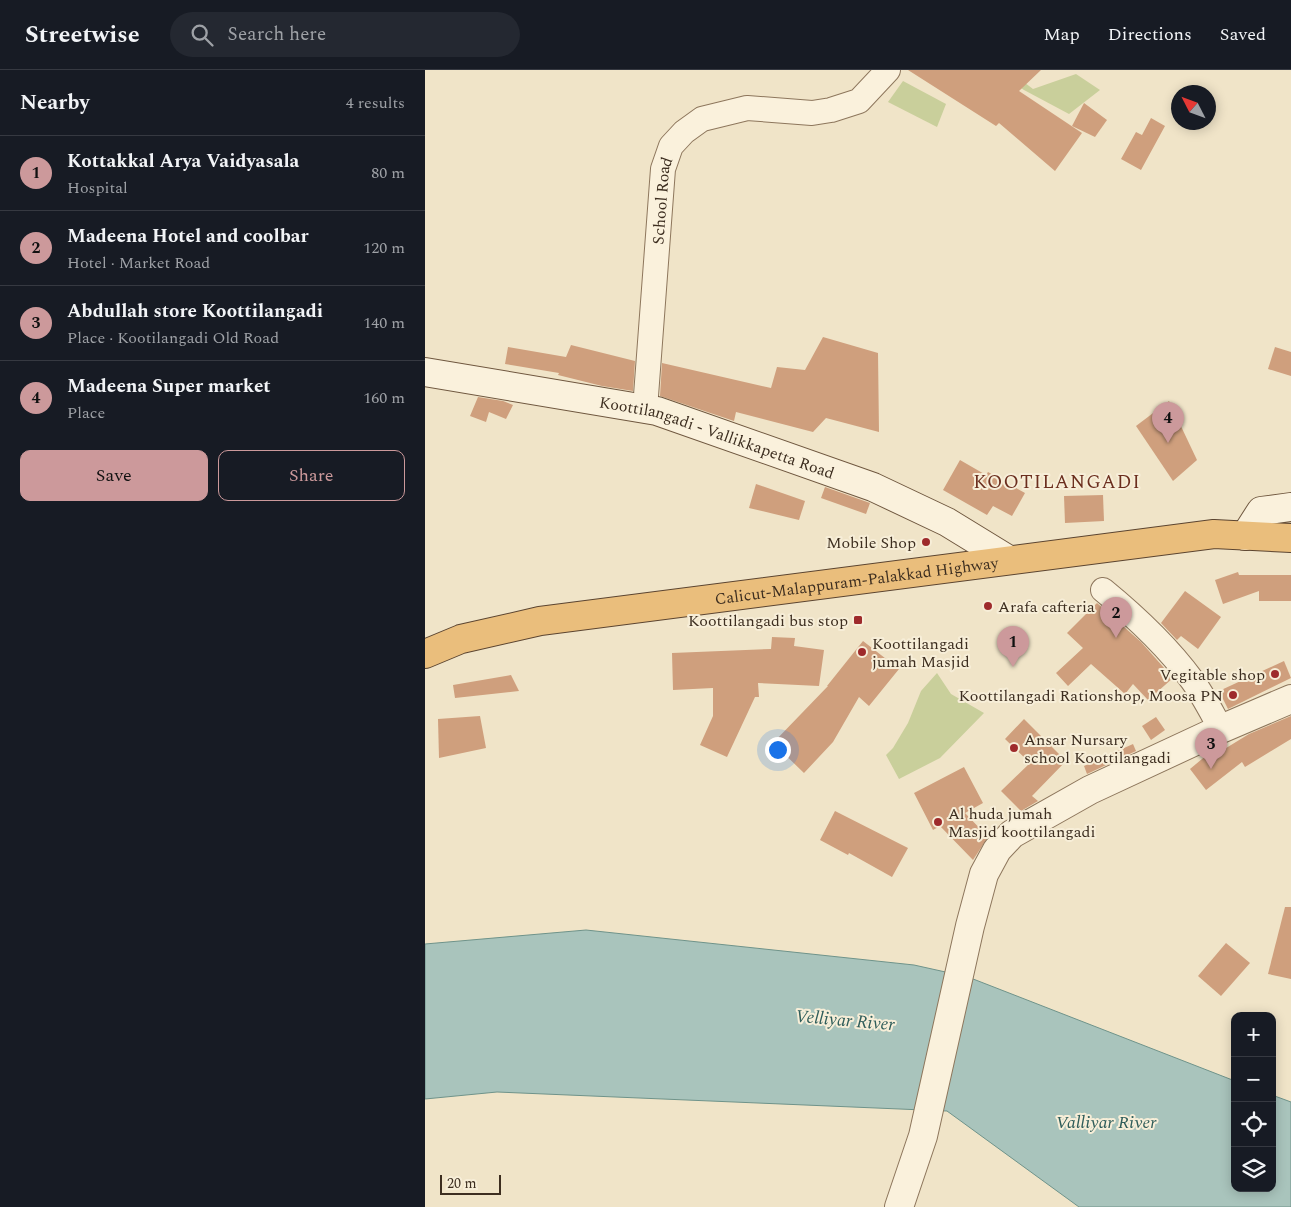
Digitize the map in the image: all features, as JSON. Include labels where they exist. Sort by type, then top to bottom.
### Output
[{"type":"highway","name":"Calicut-Malappuram-Palakkad Highway","points":[[425,654],[461,639],[540,621],[1001,555],[1214,534],[1291,538]]},
{"type":"street","name":"School Road","points":[[645,409],[663,169],[671,146],[684,132],[703,119],[747,108],[812,113],[831,110],[859,101],[888,70]]},
{"type":"street","name":"Koottilangadi - Vallikkapetta Road","points":[[425,372],[657,411],[873,487],[947,522],[1001,555]]},
{"type":"street","points":[[1245,536],[1261,511],[1291,507]]},
{"type":"street","points":[[1103,590],[1128,610],[1162,643],[1193,681],[1221,729]]},
{"type":"street","points":[[899,1207],[923,1136],[983,874],[997,850],[1012,834],[1090,790],[1221,729],[1291,699]]},
{"type":"green space","points":[[995,70],[1008,70],[1033,89],[1076,74],[1100,90],[1069,114],[1024,90]]},
{"type":"green space","points":[[903,81],[946,104],[937,127],[888,102]]},
{"type":"green space","points":[[937,673],[951,694],[984,713],[940,758],[899,779],[886,755],[893,748],[908,723],[921,691]]},
{"type":"water","name":"Valliyar River","points":[[586,930],[914,965],[968,977],[1231,1079],[1231,1192],[1276,1192],[1276,1096],[1291,1102],[1291,1207],[1079,1207],[947,1111],[497,1092],[425,1099],[425,944]]},
{"type":"building","points":[[908,70],[1041,70],[1019,91],[1082,133],[1055,171],[999,123],[996,126]]},
{"type":"building","points":[[1084,103],[1107,120],[1095,137],[1072,126]]},
{"type":"building","points":[[1151,118],[1165,126],[1141,170],[1121,159],[1136,132],[1142,135]]},
{"type":"building","points":[[823,337],[878,353],[879,432],[826,418],[813,432],[736,412],[734,421],[660,396],[662,363],[771,388],[777,367],[805,370]]},
{"type":"building","points":[[571,345],[635,361],[633,391],[602,386],[558,375],[559,373],[505,364],[508,347],[566,357]]},
{"type":"building","points":[[1275,347],[1291,352],[1291,376],[1268,369]]},
{"type":"building","points":[[478,397],[503,401],[513,405],[506,419],[489,412],[486,422],[470,416]]},
{"type":"building","points":[[1169,401],[1197,460],[1173,481],[1136,426]]},
{"type":"building","points":[[960,460],[986,475],[988,472],[1025,493],[1012,516],[993,506],[987,515],[943,490]]},
{"type":"building","points":[[756,484],[805,501],[799,520],[749,508]]},
{"type":"building","points":[[825,487],[870,503],[866,514],[821,498]]},
{"type":"building","points":[[1103,495],[1104,521],[1065,523],[1064,496]]},
{"type":"building","points":[[1238,572],[1239,575],[1291,575],[1291,601],[1259,601],[1259,591],[1223,604],[1215,580]]},
{"type":"building","points":[[1185,591],[1221,617],[1198,649],[1181,636],[1177,640],[1161,623]]},
{"type":"building","points":[[1097,603],[1141,642],[1173,678],[1148,700],[1133,684],[1125,694],[1091,664],[1068,686],[1056,673],[1083,648],[1067,633]]},
{"type":"building","points":[[772,637],[795,638],[794,646],[824,650],[819,686],[758,683],[759,697],[755,697],[727,757],[700,745],[713,716],[713,688],[673,690],[672,653],[771,649]]},
{"type":"building","points":[[863,641],[899,669],[869,706],[859,697],[833,742],[804,773],[773,743],[828,686]]},
{"type":"building","points":[[1284,661],[1291,678],[1228,709],[1219,691]]},
{"type":"building","points":[[511,675],[519,691],[455,698],[453,685]]},
{"type":"building","points":[[480,716],[486,748],[439,758],[438,719]]},
{"type":"building","points":[[1291,716],[1291,739],[1245,767],[1242,762],[1206,790],[1190,769],[1214,749],[1218,753],[1249,734]]},
{"type":"building","points":[[1156,717],[1165,730],[1151,740],[1142,726]]},
{"type":"building","points":[[1024,719],[1066,761],[1032,796],[1038,801],[1021,811],[1001,791],[1030,763],[1005,739]]},
{"type":"building","points":[[1133,744],[1136,751],[1087,774],[1084,766]]},
{"type":"building","points":[[964,767],[983,803],[965,813],[988,837],[973,860],[940,826],[933,830],[914,793]]},
{"type":"building","points":[[835,811],[908,848],[892,877],[849,853],[848,855],[820,840]]},
{"type":"building","points":[[1285,907],[1291,907],[1291,979],[1268,974]]},
{"type":"building","points":[[1226,943],[1250,963],[1221,996],[1198,976]]},
{"type":"place","name":"Madeena Super market","points":[[1168,443]]},
{"type":"place","name":"Mobile Shop","points":[[926,542]]},
{"type":"place","name":"Arafa cafteria","points":[[988,606]]},
{"type":"place","name":"Koottilangadi bus stop","points":[[858,620]]},
{"type":"place","name":"Madeena Hotel and coolbar","points":[[1116,638]]},
{"type":"place","name":"Koottilangadi jumah Masjid","points":[[862,652]]},
{"type":"place","name":"Kottakkal Arya Vaidyasala","points":[[1013,667]]},
{"type":"place","name":"Vegitable shop","points":[[1275,674]]},
{"type":"place","name":"Koottilangadi Rationshop, Moosa PN","points":[[1233,695]]},
{"type":"place","name":"Ansar Nursary school Koottilangadi","points":[[1014,748]]},
{"type":"place","name":"Abdullah store Koottilangadi","points":[[1211,769]]},
{"type":"place","name":"Al huda jumah Masjid koottilangadi","points":[[938,822]]},
{"type":"district","name":"KOOTILANGADI","points":[[1057,481]]},
{"type":"water label","name":"Velliyar River","points":[[845,1020]]}]
